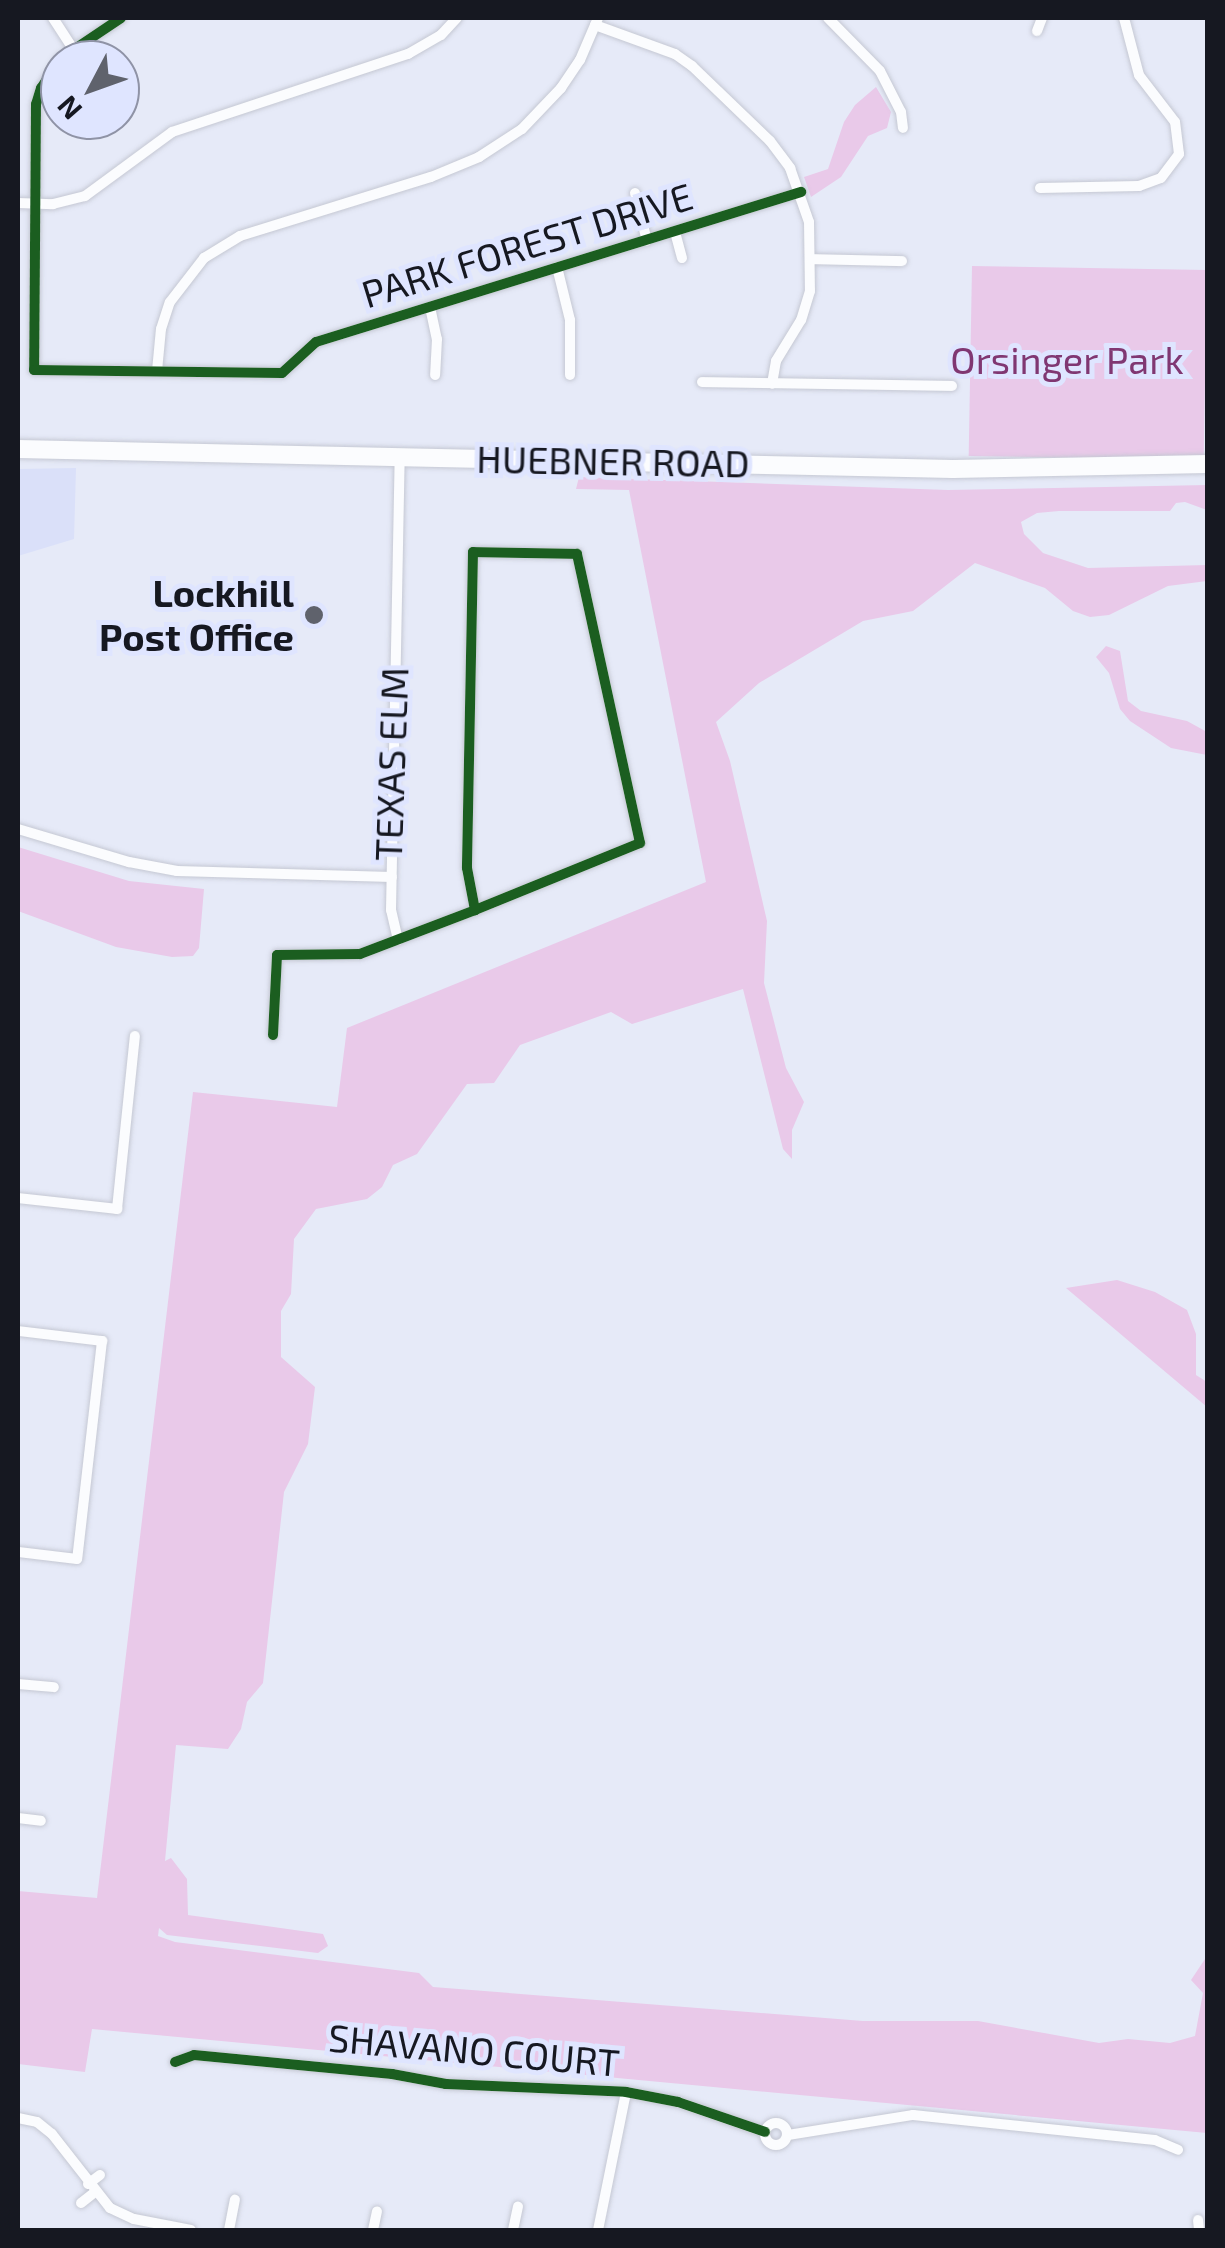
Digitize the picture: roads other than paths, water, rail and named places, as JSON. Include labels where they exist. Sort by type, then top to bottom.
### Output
[{"type":"main road","name":"HUEBNER ROAD","points":[[18,449],[953,469],[1208,464]]},
{"type":"street","points":[[53,18],[67,40]]},
{"type":"street","points":[[87,40],[121,18]]},
{"type":"street","points":[[18,204],[66,202],[85,196],[151,144],[200,119],[408,54],[441,34],[457,18]]},
{"type":"street","points":[[828,18],[880,71],[901,112],[903,128]]},
{"type":"street","points":[[1037,31],[1042,18]]},
{"type":"street","points":[[1040,188],[1139,186],[1161,178],[1179,154],[1175,122],[1139,75],[1124,18]]},
{"type":"street","points":[[40,94],[36,104],[34,370],[157,371],[161,329],[170,302],[204,258],[240,236],[431,178],[479,157],[522,129],[545,106],[574,71],[596,21],[675,54],[692,66],[780,152],[801,192],[809,222],[807,306],[776,361],[772,384]]},
{"type":"street","name":"PARK FOREST DRIVE","points":[[157,371],[282,373],[316,342],[801,192]]},
{"type":"street","points":[[635,193],[646,241]]},
{"type":"street","name":"PARK FOREST DRIVE","points":[[675,232],[682,258]]},
{"type":"street","points":[[810,259],[902,262]]},
{"type":"street","points":[[557,267],[570,320],[570,375]]},
{"type":"street","points":[[430,307],[437,338],[435,375]]},
{"type":"street","points":[[702,382],[952,386]]},
{"type":"street","name":"TEXAS ELM","points":[[18,829],[129,862],[177,871],[392,878],[400,456]]},
{"type":"street","points":[[273,1035],[278,956],[360,954],[475,910],[640,843],[577,554],[473,552],[467,868],[475,910]]},
{"type":"street","points":[[392,878],[392,922],[398,940]]},
{"type":"street","points":[[18,1198],[117,1209],[135,1036]]},
{"type":"street","points":[[18,1331],[102,1341],[77,1559],[18,1552]]},
{"type":"street","points":[[18,1684],[54,1687]]},
{"type":"street","points":[[18,1818],[41,1821]]},
{"type":"street","name":"SHAVANO COURT","points":[[175,2062],[194,2055],[392,2074],[446,2084],[626,2092],[678,2102],[765,2132],[777,2123],[788,2134],[913,2115],[1155,2140],[1178,2150]]},
{"type":"street","points":[[598,2230],[626,2092]]},
{"type":"street","points":[[18,2118],[37,2122],[52,2134],[91,2188],[122,2215],[191,2230]]},
{"type":"street","points":[[81,2203],[100,2175]]},
{"type":"street","points":[[229,2230],[235,2200]]},
{"type":"street","points":[[513,2230],[518,2207]]},
{"type":"street","points":[[373,2230],[377,2211]]},
{"type":"place","name":"Lockhill Post Office","points":[[314,615]]},
{"type":"park label","name":"Orsinger Park","points":[[1067,360]]}]
